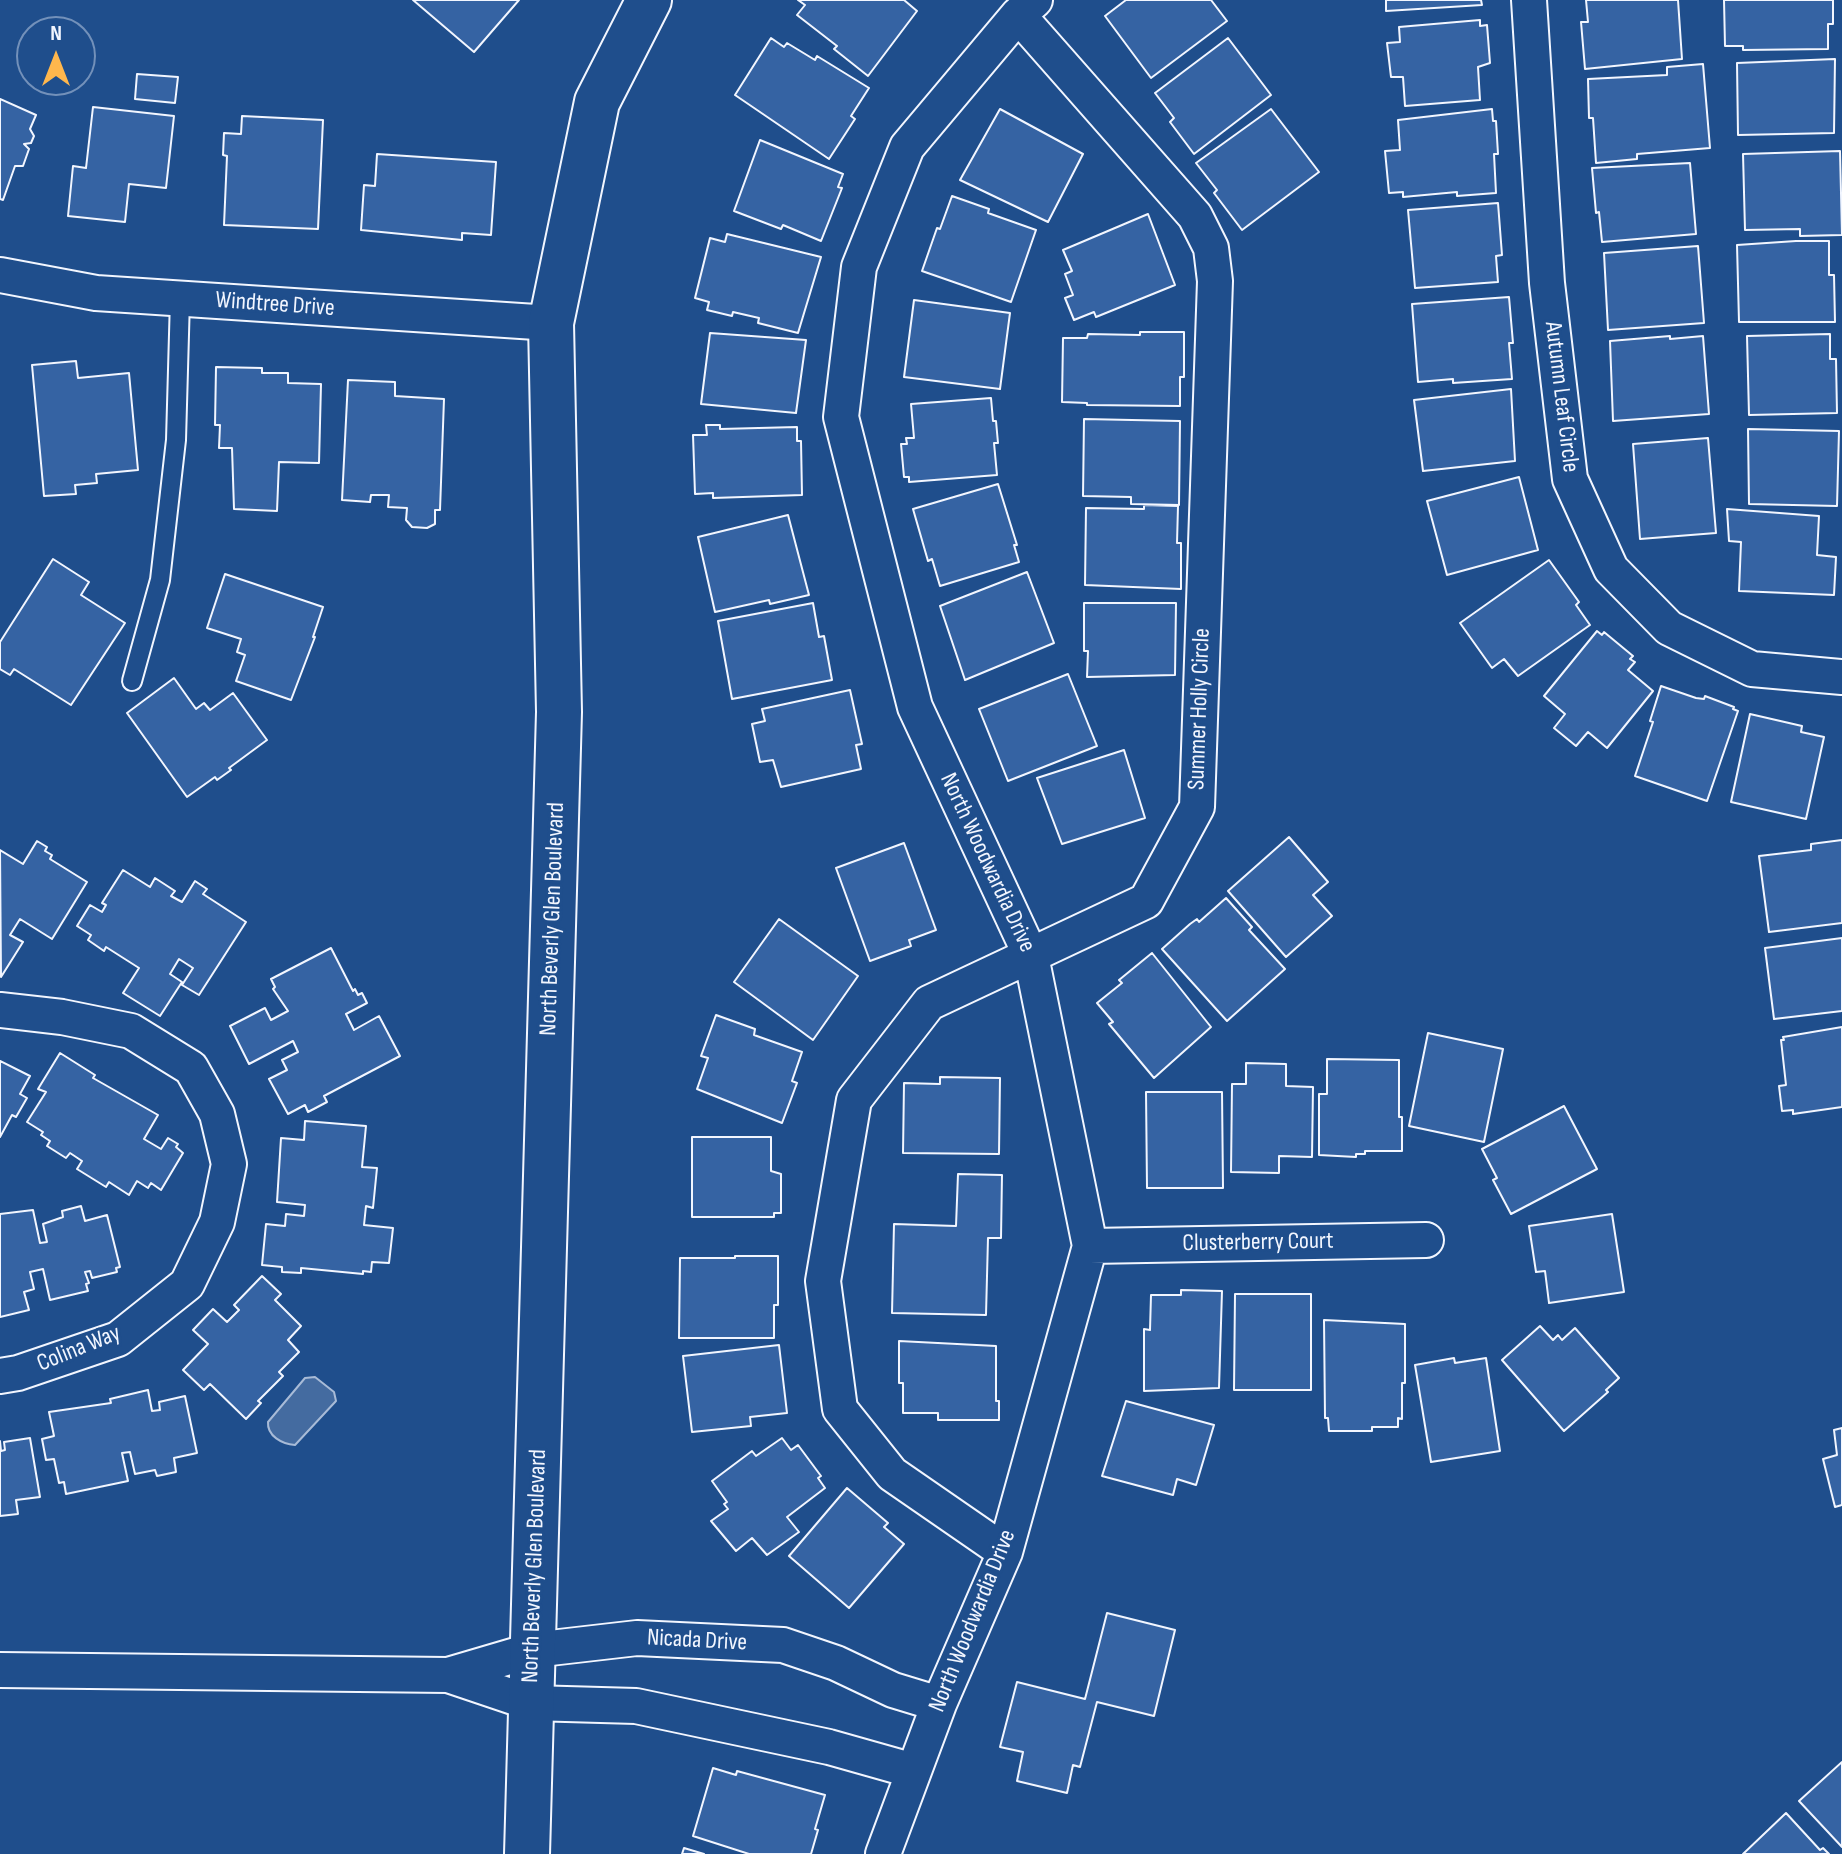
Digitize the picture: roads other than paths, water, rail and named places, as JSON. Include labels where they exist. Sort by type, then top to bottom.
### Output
[{"type":"main road","name":"North Beverly Glen Boulevard","points":[[527,1854],[559,712],[551,323],[597,102],[649,0]]},
{"type":"street","name":"Autumn Leaf Circle","points":[[1529,0],[1547,283],[1570,479],[1611,569],[1669,628],[1752,669],[1842,677]]},
{"type":"street","name":"Summer Holly Circle","points":[[1005,1552],[892,1474],[840,1409],[823,1281],[854,1100],[929,1003],[1146,901],[1197,807],[1215,281],[1211,248],[1195,216],[1026,7]]},
{"type":"street","name":"North Woodwardia Drive","points":[[883,1854],[939,1704],[1005,1552],[1090,1246],[1031,956],[915,707],[841,417],[859,267],[907,147],[1026,7]]},
{"type":"street","name":"Windtree Drive","points":[[0,275],[96,293],[551,323]]},
{"type":"street","name":"Colina Way","points":[[0,1010],[62,1017],[131,1031],[191,1068],[217,1114],[229,1164],[217,1222],[187,1284],[118,1339],[18,1373],[0,1376]]},
{"type":"street","name":"Clusterberry Court","points":[[1090,1246],[1426,1240]]},
{"type":"street","name":"Nicada Drive","points":[[0,1670],[448,1675],[533,1650],[637,1638],[783,1645],[836,1663],[893,1690],[939,1704]]},
{"type":"street","name":"Nicada Drive","points":[[448,1675],[531,1703],[636,1706],[829,1747],[914,1771]]},
{"type":"lane","points":[[132,681],[160,580],[176,440],[180,299]]},
{"type":"water","points":[[315,1377],[334,1392],[336,1401],[295,1445],[280,1441],[270,1431],[268,1422],[305,1378]]}]
